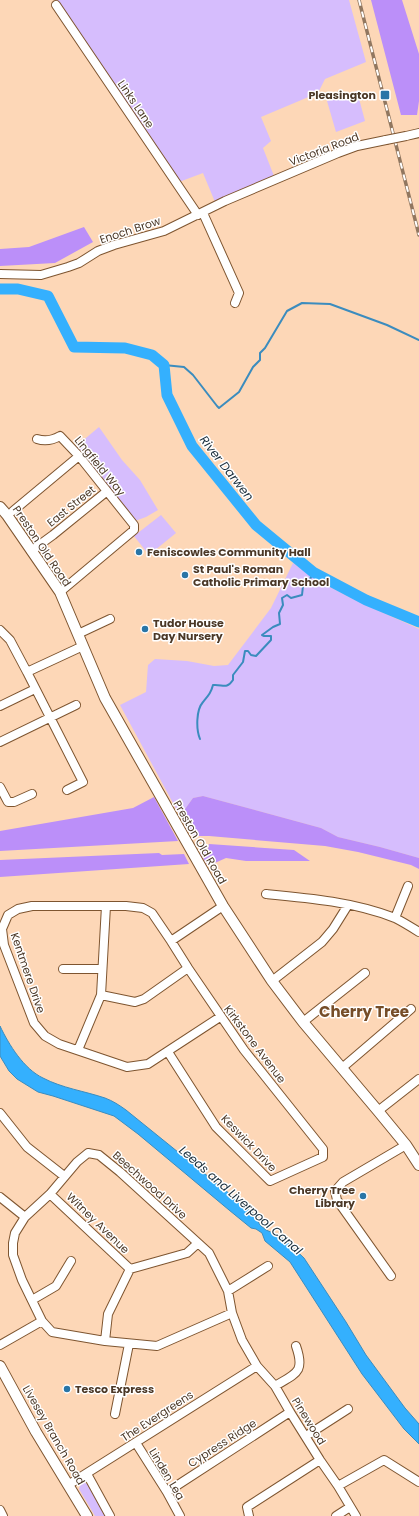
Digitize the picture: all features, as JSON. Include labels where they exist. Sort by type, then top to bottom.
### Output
[{"type":"main road","name":"Preston Old Road","points":[[0,507],[60,592],[105,698],[223,906],[272,981],[303,1022],[406,1145],[419,1164]]},
{"type":"main road","name":"Livesey Branch Road","points":[[0,1366],[36,1432],[87,1516]]},
{"type":"street","name":"Links Lane","points":[[56,6],[201,214],[239,293],[235,303]]},
{"type":"street","name":"Victoria Road","points":[[240,196],[348,149],[419,133]]},
{"type":"street","name":"Enoch Brow","points":[[0,274],[41,275],[56,271],[79,263],[98,251],[114,245],[164,231],[225,201],[240,196]]},
{"type":"street","name":"Lingfield Way","points":[[38,439],[43,441],[60,436],[79,456],[106,492],[134,525],[134,530],[60,592]]},
{"type":"street","points":[[12,511],[79,456]]},
{"type":"street","name":"East Street","points":[[31,551],[106,492]]},
{"type":"street","points":[[78,634],[110,619]]},
{"type":"street","points":[[0,630],[10,640],[51,717],[83,782],[67,790]]},
{"type":"street","points":[[27,672],[83,646]]},
{"type":"street","points":[[0,706],[35,689]]},
{"type":"street","points":[[0,742],[76,705]]},
{"type":"street","points":[[0,787],[8,802],[14,802],[32,794]]},
{"type":"street","points":[[395,918],[408,886]]},
{"type":"street","points":[[266,894],[348,905],[372,910],[395,918],[419,932]]},
{"type":"street","points":[[272,981],[322,942],[333,929],[348,905]]},
{"type":"street","name":"Kentmere Drive","points":[[171,941],[152,913],[143,908],[106,906],[32,906],[18,909],[8,915],[2,929],[4,945],[34,1023],[45,1036],[59,1044],[127,1067],[148,1064],[220,1017]]},
{"type":"street","points":[[78,1050],[101,995],[106,906]]},
{"type":"street","points":[[171,941],[223,906]]},
{"type":"street","name":"Kirkstone Avenue","points":[[171,941],[220,1017],[244,1050],[323,1149],[323,1157]]},
{"type":"street","points":[[101,995],[135,1002],[144,999],[188,968]]},
{"type":"street","points":[[63,969],[102,969]]},
{"type":"street","points":[[303,1022],[365,973]]},
{"type":"street","points":[[342,1068],[411,1009]]},
{"type":"street","name":"Keswick Drive","points":[[168,1052],[216,1127],[270,1181],[323,1157]]},
{"type":"street","points":[[378,1111],[419,1079]]},
{"type":"street","points":[[0,1113],[27,1147],[64,1176]]},
{"type":"street","points":[[391,1276],[336,1200],[335,1191],[343,1182],[406,1145]]},
{"type":"street","name":"Beechwood Drive","points":[[232,1313],[157,1346],[105,1341],[52,1332],[42,1321],[22,1280],[13,1255],[15,1233],[25,1216],[50,1194],[77,1162],[88,1153],[99,1155],[120,1172],[209,1253],[228,1291],[232,1313],[242,1340]]},
{"type":"street","name":"Witney Avenue","points":[[50,1194],[130,1269]]},
{"type":"street","points":[[0,1197],[25,1216]]},
{"type":"street","points":[[105,1341],[108,1314],[130,1269],[187,1253],[198,1243]]},
{"type":"street","points":[[32,1300],[56,1286],[72,1261]]},
{"type":"street","points":[[228,1291],[268,1266]]},
{"type":"street","points":[[0,1345],[42,1321]]},
{"type":"street","name":"Pinewood","points":[[242,1340],[257,1366],[275,1386],[356,1516]]},
{"type":"street","points":[[116,1414],[129,1344]]},
{"type":"street","points":[[275,1386],[293,1375],[300,1368],[300,1359],[296,1346]]},
{"type":"street","name":"The Evergreens","points":[[68,1485],[257,1366]]},
{"type":"street","points":[[306,1436],[348,1409]]},
{"type":"street","name":"Cypress Ridge","points":[[167,1492],[290,1412]]},
{"type":"street","name":"Linden Lea","points":[[136,1443],[167,1492],[180,1516]]},
{"type":"street","points":[[248,1516],[247,1507],[320,1460]]},
{"type":"street","points":[[338,1486],[384,1460],[419,1482]]},
{"type":"street","points":[[87,1474],[110,1516]]},
{"type":"street","points":[[336,1516],[350,1507]]},
{"type":"street","points":[[0,1510],[3,1516]]},
{"type":"shaded area","points":[[57,0],[349,0],[366,62],[325,79],[318,93],[261,117],[271,141],[263,148],[274,176],[215,202],[203,173],[179,182]]},
{"type":"shaded area","points":[[371,0],[402,0],[419,54],[419,101],[417,115],[401,115]]},
{"type":"shaded area","points":[[357,91],[365,121],[336,132],[327,101]]},
{"type":"shaded area","points":[[84,227],[93,242],[55,263],[0,266],[0,249],[29,247]]},
{"type":"shaded area","points":[[99,427],[122,460],[140,480],[158,510],[135,521],[74,448]]},
{"type":"shaded area","points":[[161,515],[176,533],[149,555],[134,536]]},
{"type":"shaded area","points":[[293,563],[338,591],[419,629],[419,858],[338,837],[321,828],[203,796],[193,798],[180,816],[120,705],[146,692],[148,665],[155,659],[187,661],[214,666],[228,665],[271,608]]},
{"type":"shaded area","points":[[203,796],[321,828],[338,837],[419,858],[419,869],[411,865],[358,852],[325,846],[209,836],[193,836],[180,816],[193,798]]},
{"type":"shaded area","points":[[154,797],[178,841],[0,851],[0,831],[133,808]]},
{"type":"shaded area","points":[[209,844],[294,850],[310,861],[246,861],[226,858],[208,866],[200,853],[208,849]]},
{"type":"shaded area","points":[[159,853],[162,855],[184,854],[189,864],[0,877],[0,860]]},
{"type":"shaded area","points":[[84,1482],[91,1487],[107,1516],[95,1516],[79,1489],[81,1483]]},
{"type":"water","points":[[0,1026],[23,1063],[36,1074],[58,1084],[105,1098],[123,1108],[246,1207],[255,1215],[260,1225],[266,1230],[278,1235],[304,1258],[366,1355],[405,1408],[419,1424],[419,1444],[404,1429],[362,1374],[290,1262],[265,1241],[262,1233],[251,1228],[138,1134],[114,1116],[38,1092],[17,1079],[9,1071],[0,1056]]},
{"type":"waterway","name":"River Darwen","points":[[0,289],[18,289],[48,296],[74,347],[125,348],[152,355],[164,365],[167,395],[192,446],[256,525],[313,572],[366,600],[419,622]]},
{"type":"waterway","points":[[164,365],[184,367],[193,375],[219,408],[239,392],[253,367],[260,360],[260,353],[265,348],[287,311],[302,303],[330,304],[387,325],[419,340]]},
{"type":"waterway","points":[[200,739],[197,725],[199,710],[213,685],[226,686],[231,683],[233,680],[233,675],[243,662],[245,651],[248,651],[251,655],[256,656],[271,640],[271,636],[262,635],[280,624],[279,613],[283,605],[282,598],[287,595],[291,598],[302,595],[303,586],[308,584],[313,572]]},
{"type":"railway","points":[[359,0],[419,235]]},
{"type":"place","name":"Pleasington","points":[[385,95]]},
{"type":"place","name":"Feniscowles Community Hall","points":[[139,552]]},
{"type":"place","name":"St Paul's Roman Catholic Primary School","points":[[185,575]]},
{"type":"place","name":"Tudor House Day Nursery","points":[[145,629]]},
{"type":"place","name":"Cherry Tree Library","points":[[363,1196]]},
{"type":"place","name":"Tesco Express","points":[[67,1389]]},
{"type":"district","name":"Cherry Tree","points":[[364,1011]]},
{"type":"water label","name":"Leeds and Liverpool Canal","points":[[241,1200]]}]
